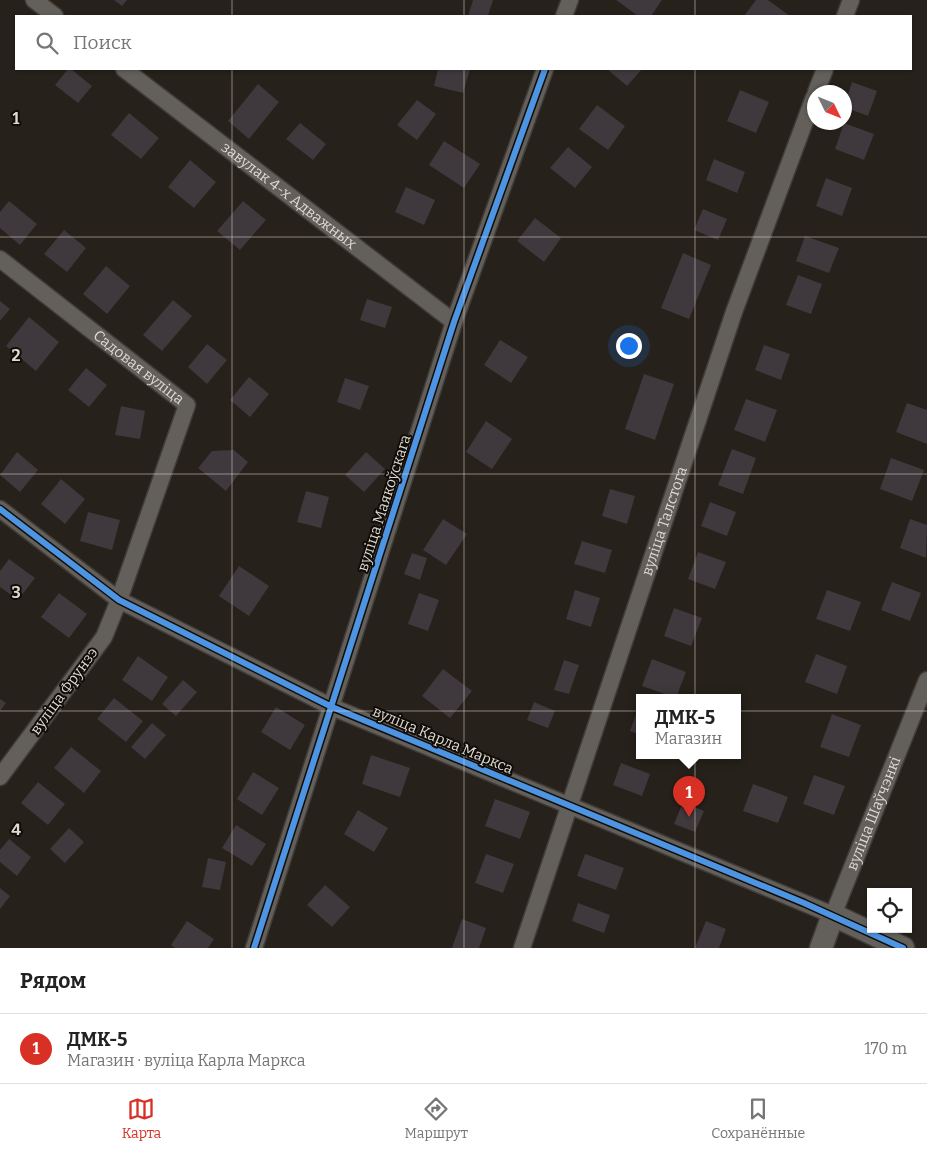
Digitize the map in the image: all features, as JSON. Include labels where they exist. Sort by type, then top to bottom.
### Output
[{"type":"street","points":[[34,0],[54,15]]},
{"type":"street","points":[[564,15],[570,0]]},
{"type":"street","points":[[845,15],[851,0]]},
{"type":"street","name":"завулак 4-х Адважных","points":[[125,70],[454,322]]},
{"type":"street","name":"вуліца Маякоўскага","points":[[254,948],[454,322],[545,70]]},
{"type":"street","points":[[819,85],[825,70]]},
{"type":"street","name":"вуліца Талстога","points":[[522,948],[734,312],[807,116]]},
{"type":"street","name":"Садовая вуліца","points":[[0,259],[187,405],[119,600]]},
{"type":"street","name":"вуліца Карла Маркса","points":[[0,508],[119,600],[332,707],[833,915],[903,948]]},
{"type":"street","name":"вуліца Фрунзэ","points":[[1,773],[104,637],[119,600]]},
{"type":"street","name":"вуліца Шаўчэнкі","points":[[821,948],[927,680]]},
{"type":"building","points":[[114,0],[127,0],[122,6]]},
{"type":"building","points":[[473,0],[493,0],[488,15],[468,15]]},
{"type":"building","points":[[616,0],[662,0],[652,15],[637,15]]},
{"type":"building","points":[[756,0],[768,0],[789,15],[745,15]]},
{"type":"building","points":[[67,70],[72,70],[92,86],[78,103],[55,85]]},
{"type":"building","points":[[438,70],[470,70],[463,93],[434,86]]},
{"type":"building","points":[[608,70],[641,70],[627,86]]},
{"type":"building","points":[[852,82],[877,91],[868,116],[852,110]]},
{"type":"building","points":[[258,84],[279,102],[249,139],[228,121]]},
{"type":"building","points":[[740,90],[769,102],[756,133],[727,121]]},
{"type":"building","points":[[417,100],[436,114],[417,140],[397,125]]},
{"type":"building","points":[[597,105],[625,126],[608,150],[579,129]]},
{"type":"building","points":[[129,113],[159,138],[141,159],[111,135]]},
{"type":"building","points":[[300,123],[326,144],[313,160],[286,139]]},
{"type":"building","points":[[852,126],[874,134],[864,160],[835,149],[842,130],[852,130]]},
{"type":"building","points":[[444,141],[480,164],[464,188],[429,165]]},
{"type":"building","points":[[568,147],[592,167],[575,188],[550,168]]},
{"type":"building","points":[[714,159],[745,172],[737,193],[706,180]]},
{"type":"building","points":[[190,160],[216,182],[194,208],[168,187]]},
{"type":"building","points":[[826,178],[852,188],[842,216],[816,206]]},
{"type":"building","points":[[406,187],[435,200],[424,225],[395,212]]},
{"type":"building","points":[[9,201],[37,224],[20,245],[0,228],[0,212]]},
{"type":"building","points":[[243,201],[266,220],[240,250],[217,231]]},
{"type":"building","points":[[703,209],[727,219],[718,240],[694,230]]},
{"type":"building","points":[[535,218],[561,238],[544,262],[517,241]]},
{"type":"building","points":[[64,230],[86,248],[67,272],[44,254]]},
{"type":"building","points":[[805,236],[839,248],[829,273],[796,261]]},
{"type":"building","points":[[683,253],[711,265],[689,319],[661,308]]},
{"type":"building","points":[[106,266],[130,286],[107,314],[83,294]]},
{"type":"building","points":[[798,275],[822,284],[811,314],[786,305]]},
{"type":"building","points":[[367,299],[392,307],[385,328],[360,320]]},
{"type":"building","points":[[173,300],[192,316],[162,351],[143,335]]},
{"type":"building","points":[[0,301],[10,309],[0,321]]},
{"type":"building","points":[[29,317],[59,342],[36,371],[6,346]]},
{"type":"building","points":[[500,340],[528,357],[511,383],[484,365]]},
{"type":"building","points":[[207,344],[227,360],[207,384],[188,367]]},
{"type":"building","points":[[764,345],[790,354],[781,380],[755,370]]},
{"type":"building","points":[[86,368],[107,385],[89,407],[68,390]]},
{"type":"building","points":[[644,374],[674,384],[655,440],[625,429]]},
{"type":"building","points":[[249,377],[269,394],[250,417],[230,400]]},
{"type":"building","points":[[345,378],[369,386],[360,410],[337,402]]},
{"type":"building","points":[[746,399],[777,410],[765,442],[734,430]]},
{"type":"building","points":[[907,403],[927,410],[927,444],[896,432]]},
{"type":"building","points":[[121,406],[145,411],[140,439],[115,435]]},
{"type":"building","points":[[486,421],[512,439],[492,469],[466,452]]},
{"type":"building","points":[[732,449],[756,458],[743,494],[718,485]]},
{"type":"building","points":[[234,450],[248,462],[226,491],[198,468],[212,451]]},
{"type":"building","points":[[17,452],[38,470],[20,492],[0,475]]},
{"type":"building","points":[[366,452],[385,469],[364,492],[345,475]]},
{"type":"building","points":[[891,458],[924,470],[912,501],[880,489]]},
{"type":"building","points":[[61,479],[85,499],[65,524],[41,504]]},
{"type":"building","points":[[610,489],[635,496],[627,524],[602,516]]},
{"type":"building","points":[[306,491],[329,497],[321,528],[297,522]]},
{"type":"building","points":[[710,502],[736,512],[727,536],[701,526]]},
{"type":"building","points":[[88,512],[120,520],[112,550],[80,541]]},
{"type":"building","points":[[443,519],[467,534],[446,565],[423,550]]},
{"type":"building","points":[[910,519],[927,525],[926,558],[900,548]]},
{"type":"building","points":[[582,541],[612,550],[605,573],[574,564]]},
{"type":"building","points":[[698,552],[726,562],[715,589],[688,579]]},
{"type":"building","points":[[412,553],[427,558],[420,580],[404,574]]},
{"type":"building","points":[[9,559],[35,578],[18,600],[0,587],[0,571]]},
{"type":"building","points":[[239,566],[269,586],[249,616],[219,596]]},
{"type":"building","points":[[892,582],[921,593],[910,621],[881,610]]},
{"type":"building","points":[[575,590],[600,598],[591,627],[566,619]]},
{"type":"building","points":[[827,590],[861,602],[850,631],[816,619]]},
{"type":"building","points":[[59,593],[87,614],[69,638],[41,617]]},
{"type":"building","points":[[419,593],[439,600],[428,631],[408,624]]},
{"type":"building","points":[[674,608],[702,618],[691,646],[664,636]]},
{"type":"building","points":[[816,654],[847,666],[837,694],[805,682]]},
{"type":"building","points":[[138,656],[168,677],[152,701],[122,680]]},
{"type":"building","points":[[652,659],[686,672],[678,694],[665,694],[642,686]]},
{"type":"building","points":[[564,660],[579,665],[569,694],[554,690]]},
{"type":"building","points":[[443,669],[472,691],[450,718],[422,696]]},
{"type":"building","points":[[183,680],[197,692],[176,716],[162,704]]},
{"type":"building","points":[[114,698],[143,721],[126,742],[97,719]]},
{"type":"building","points":[[0,699],[6,703],[0,711]]},
{"type":"building","points":[[534,702],[555,711],[548,728],[527,720]]},
{"type":"building","points":[[276,707],[305,725],[290,750],[261,732]]},
{"type":"building","points":[[832,714],[861,725],[849,757],[820,747]]},
{"type":"building","points":[[636,715],[636,733],[630,731]]},
{"type":"building","points":[[152,723],[166,735],[145,759],[131,747]]},
{"type":"building","points":[[71,747],[101,771],[84,793],[54,768]]},
{"type":"building","points":[[371,755],[410,768],[400,797],[362,784]]},
{"type":"building","points":[[621,763],[650,774],[642,796],[613,785]]},
{"type":"building","points":[[253,772],[279,788],[262,815],[237,799]]},
{"type":"building","points":[[814,775],[845,786],[834,815],[803,804]]},
{"type":"building","points":[[38,782],[65,804],[48,825],[21,803]]},
{"type":"building","points":[[753,784],[788,797],[778,823],[743,811]]},
{"type":"building","points":[[495,799],[530,812],[520,839],[485,826]]},
{"type":"building","points":[[683,802],[704,811],[695,832],[674,824]]},
{"type":"building","points":[[358,810],[388,828],[374,852],[344,834]]},
{"type":"building","points":[[236,825],[266,844],[252,866],[222,848]]},
{"type":"building","points":[[69,828],[84,842],[65,863],[50,849]]},
{"type":"building","points":[[9,839],[31,857],[17,876],[0,862],[0,850]]},
{"type":"building","points":[[486,854],[514,864],[503,893],[475,883]]},
{"type":"building","points":[[585,854],[624,868],[616,890],[577,876]]},
{"type":"building","points":[[208,858],[226,862],[220,890],[202,887]]},
{"type":"building","points":[[325,885],[350,907],[332,927],[307,905]]},
{"type":"building","points":[[0,888],[10,896],[0,909]]},
{"type":"building","points":[[578,903],[610,915],[604,933],[572,921]]},
{"type":"building","points":[[462,919],[486,928],[479,948],[452,948]]},
{"type":"building","points":[[187,921],[214,939],[208,948],[175,948],[171,945]]},
{"type":"building","points":[[706,921],[726,929],[719,948],[695,948]]},
{"type":"cycle path","points":[[254,948],[454,322],[545,70]]},
{"type":"cycle path","points":[[0,509],[119,600],[332,707],[804,903],[903,948]]},
{"type":"place","name":"ДМК-5","points":[[689,817]]}]
